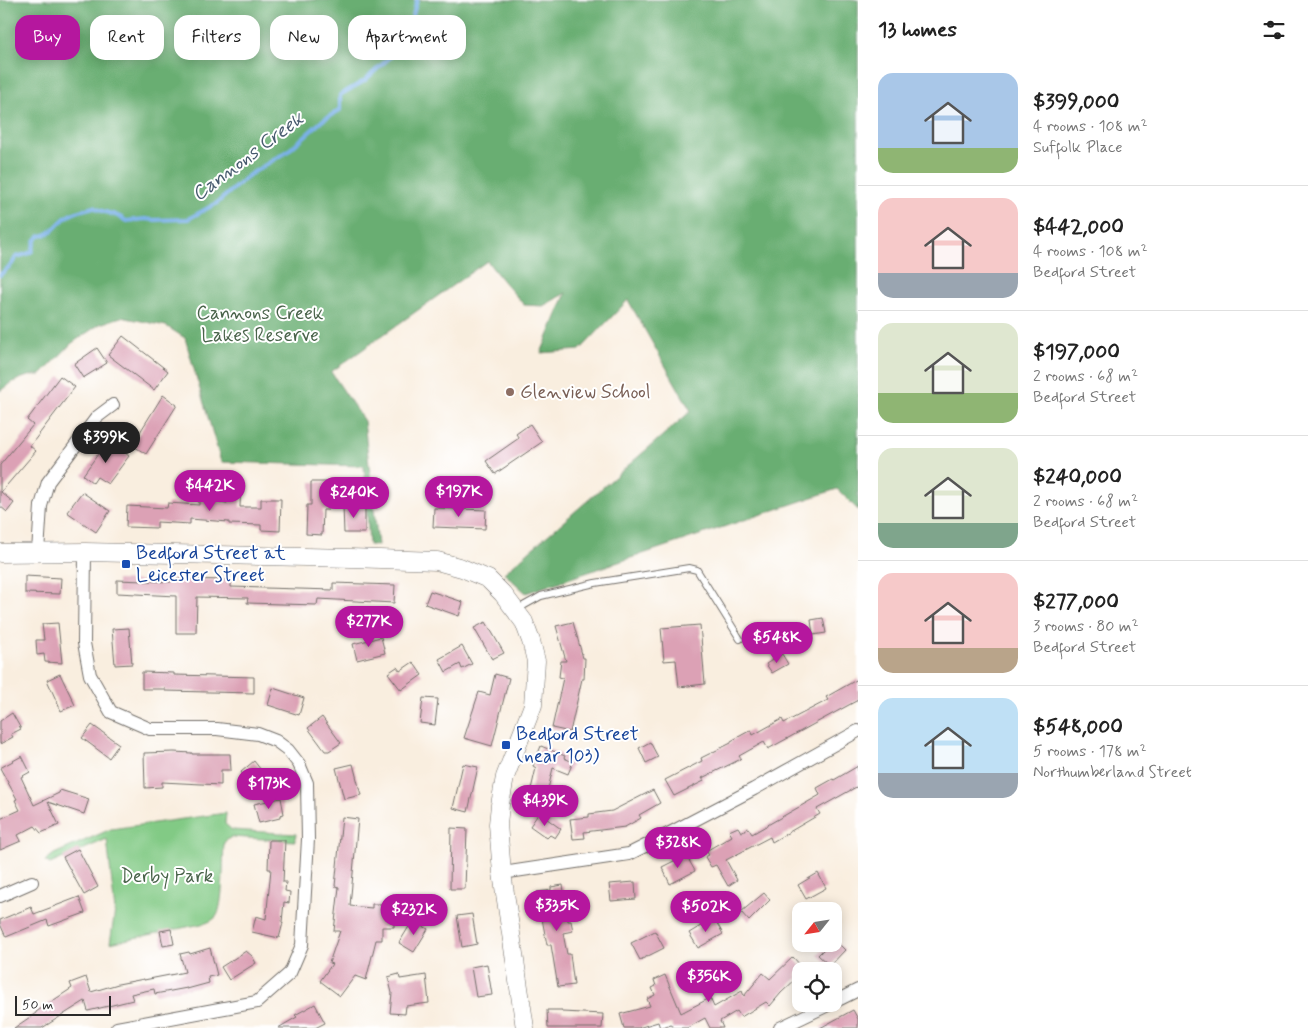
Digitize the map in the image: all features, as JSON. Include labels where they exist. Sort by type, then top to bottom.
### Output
[{"type":"street","points":[[38,552],[41,506],[48,482],[97,417],[113,405]]},
{"type":"street","points":[[85,552],[84,643],[90,675],[111,712],[150,729],[216,729],[258,734],[276,740],[288,750],[299,764],[307,783],[308,839],[302,945],[290,973],[257,1002],[117,1028]]},
{"type":"street","points":[[0,553],[85,552],[351,558],[436,562],[462,568],[488,579],[503,594],[524,622],[536,661],[533,705],[505,777],[500,805],[498,834],[524,1028]]},
{"type":"street","points":[[502,873],[629,854],[754,789],[858,731]]},
{"type":"street","points":[[0,896],[32,882]]},
{"type":"street","points":[[842,998],[858,990]]},
{"type":"street","points":[[780,1028],[813,1012]]},
{"type":"lane","points":[[515,610],[541,596],[595,583],[689,568],[697,570],[740,639]]},
{"type":"green space","name":"Cannons Creek Lakes Reserve","points":[[0,0],[858,0],[858,510],[837,489],[526,593],[504,573],[691,411],[628,300],[580,350],[541,353],[566,293],[543,306],[524,305],[487,261],[331,372],[364,421],[378,545],[369,545],[364,466],[221,462],[185,338],[166,326],[121,317],[100,324],[72,343],[41,375],[19,379],[0,391]]},
{"type":"green space","name":"Derby Park","points":[[226,813],[225,824],[232,830],[296,834],[295,841],[231,837],[224,842],[223,882],[219,912],[216,917],[206,923],[110,943],[115,911],[107,839],[50,864],[45,861],[54,854],[111,829]]},
{"type":"building","points":[[123,336],[168,371],[154,390],[108,355]]},
{"type":"building","points":[[97,348],[107,363],[83,378],[74,364]]},
{"type":"building","points":[[60,376],[75,387],[30,446],[36,451],[1,492],[14,503],[7,512],[0,506],[0,465],[33,425],[27,420]]},
{"type":"building","points":[[163,395],[177,405],[146,454],[132,445]]},
{"type":"building","points":[[530,424],[542,442],[495,474],[486,461],[519,438],[516,434]]},
{"type":"building","points":[[108,440],[129,456],[108,484],[97,477],[93,483],[83,475]]},
{"type":"building","points":[[227,480],[241,480],[240,507],[261,507],[261,499],[281,499],[280,531],[261,530],[261,525],[229,524],[229,522],[190,519],[190,524],[157,522],[157,528],[126,527],[127,506],[167,508],[168,503],[199,505],[199,500],[227,503]]},
{"type":"building","points":[[311,482],[329,482],[328,510],[323,510],[322,535],[306,534],[307,505],[311,505]]},
{"type":"building","points":[[82,492],[110,511],[96,532],[67,512]]},
{"type":"building","points":[[343,506],[365,506],[365,533],[344,533]]},
{"type":"building","points":[[434,508],[486,510],[485,529],[433,527]]},
{"type":"building","points":[[25,576],[61,578],[60,594],[25,593]]},
{"type":"building","points":[[171,579],[231,580],[231,587],[333,590],[333,583],[395,585],[394,603],[318,599],[317,605],[247,603],[248,598],[197,597],[196,633],[176,633],[176,596],[117,593],[117,580],[171,582]]},
{"type":"building","points":[[430,591],[463,602],[459,616],[425,604]]},
{"type":"building","points":[[823,618],[826,633],[813,635],[811,620]]},
{"type":"building","points":[[486,622],[504,653],[492,659],[474,628]]},
{"type":"building","points":[[573,622],[583,658],[585,658],[584,679],[582,679],[570,732],[552,728],[563,678],[559,677],[561,661],[566,661],[556,626]]},
{"type":"building","points":[[58,623],[62,663],[45,662],[44,654],[37,655],[36,640],[44,640],[42,624]]},
{"type":"building","points":[[700,625],[705,684],[679,687],[676,660],[664,661],[661,628]]},
{"type":"building","points":[[129,628],[132,664],[115,665],[112,629]]},
{"type":"building","points":[[381,637],[385,653],[357,660],[353,644]]},
{"type":"building","points":[[462,646],[472,664],[462,669],[460,664],[446,672],[439,659]]},
{"type":"building","points":[[782,654],[788,664],[772,673],[766,664]]},
{"type":"building","points":[[413,662],[422,675],[401,690],[388,673],[397,667],[400,671]]},
{"type":"building","points":[[142,672],[174,673],[174,675],[254,677],[254,693],[142,689]]},
{"type":"building","points":[[60,674],[75,705],[61,711],[47,680]]},
{"type":"building","points":[[495,674],[509,678],[492,746],[464,738],[479,692],[490,695]]},
{"type":"building","points":[[858,679],[858,700],[768,749],[764,742],[739,756],[741,759],[702,778],[704,781],[674,796],[665,780],[702,761],[701,758],[731,743],[731,741],[751,730],[753,735],[782,719],[784,723],[828,700],[826,697]]},
{"type":"building","points":[[273,688],[304,698],[299,715],[268,705]]},
{"type":"building","points":[[423,698],[438,699],[435,725],[420,723]]},
{"type":"building","points":[[12,713],[21,729],[11,734],[13,737],[0,744],[0,721]]},
{"type":"building","points":[[322,717],[341,743],[329,751],[325,751],[308,728]]},
{"type":"building","points":[[92,725],[119,744],[109,758],[82,738]]},
{"type":"building","points":[[650,742],[658,757],[646,763],[639,748]]},
{"type":"building","points":[[541,746],[565,756],[564,758],[573,762],[568,774],[553,768],[544,806],[528,802],[536,768],[533,766]]},
{"type":"building","points":[[144,753],[230,754],[231,770],[221,770],[221,785],[162,782],[162,787],[145,788]]},
{"type":"building","points":[[22,756],[30,772],[21,777],[34,805],[59,793],[60,790],[89,799],[84,814],[48,802],[59,825],[41,833],[35,826],[18,835],[21,841],[0,850],[0,819],[20,810],[15,800],[17,799],[0,768]]},
{"type":"building","points":[[254,761],[268,779],[255,790],[241,772]]},
{"type":"building","points":[[353,764],[361,795],[344,799],[336,768]]},
{"type":"building","points":[[463,764],[478,767],[468,812],[453,808]]},
{"type":"building","points":[[858,766],[858,786],[817,809],[820,814],[772,842],[770,837],[726,860],[737,880],[728,886],[716,865],[711,867],[705,857],[709,855],[706,851],[732,836],[729,831],[738,827],[741,832],[748,828],[752,834],[820,795],[817,788]]},
{"type":"building","points":[[653,790],[660,803],[639,815],[641,818],[625,827],[584,832],[585,838],[573,839],[570,819],[589,817],[589,814],[612,811]]},
{"type":"building","points":[[281,798],[284,814],[280,815],[280,818],[259,823],[254,804]]},
{"type":"building","points":[[539,813],[561,829],[555,838],[550,835],[547,838],[530,826]]},
{"type":"building","points":[[342,817],[358,819],[350,906],[372,908],[372,904],[394,904],[394,927],[382,927],[382,940],[376,940],[366,980],[355,976],[340,996],[320,981],[332,964],[329,963],[340,931],[334,931],[339,887],[335,886]]},
{"type":"building","points":[[451,828],[467,829],[465,889],[450,889]]},
{"type":"building","points":[[269,840],[285,840],[283,882],[286,882],[285,891],[290,892],[289,903],[284,902],[283,923],[279,938],[252,932],[256,916],[266,919],[271,869],[268,869]]},
{"type":"building","points":[[78,849],[98,887],[84,895],[63,857]]},
{"type":"building","points":[[686,855],[695,871],[670,884],[662,867]]},
{"type":"building","points":[[818,873],[826,888],[806,899],[798,885]]},
{"type":"building","points":[[635,882],[636,899],[611,901],[609,884]]},
{"type":"building","points":[[563,885],[568,921],[571,921],[573,931],[563,933],[567,954],[570,954],[574,985],[558,987],[551,945],[547,945],[537,892],[551,890],[551,887]]},
{"type":"building","points":[[764,893],[770,900],[749,921],[741,912]]},
{"type":"building","points":[[79,897],[85,913],[49,926],[47,920],[6,937],[0,924],[0,920],[31,907],[34,914]]},
{"type":"building","points":[[472,914],[477,944],[462,947],[457,916]]},
{"type":"building","points":[[714,918],[723,934],[698,948],[689,933]]},
{"type":"building","points":[[413,920],[428,929],[414,952],[399,943]]},
{"type":"building","points":[[171,929],[174,944],[163,946],[160,931]]},
{"type":"building","points":[[655,931],[664,948],[640,960],[631,943]]},
{"type":"building","points":[[842,947],[845,950],[834,962],[826,962],[818,955],[821,952],[842,952]]},
{"type":"building","points":[[210,948],[217,975],[208,977],[209,983],[155,994],[154,989],[131,994],[133,1000],[88,1011],[85,1001],[42,1028],[14,1028],[72,988],[70,983],[86,977],[91,992],[118,984],[185,972],[180,954],[189,952],[190,954]]},
{"type":"building","points":[[246,951],[256,963],[229,980],[221,967]]},
{"type":"building","points":[[793,957],[797,962],[792,962],[792,983],[770,1006],[766,1002],[741,1017],[737,1011],[720,1021],[723,1028],[710,1028],[705,1018],[687,1028],[673,1028],[671,1024],[660,1028],[658,1022],[638,1028],[624,1028],[620,1014],[650,1006],[647,999],[655,995],[652,988],[656,986],[654,980],[665,975],[681,1013],[710,998],[714,1007],[742,991],[744,996],[763,973],[770,979]]},
{"type":"building","points":[[487,964],[492,995],[476,997],[471,967]]},
{"type":"building","points":[[399,974],[400,979],[426,975],[429,1003],[406,1006],[405,1014],[390,1013],[392,993],[388,977]]},
{"type":"building","points":[[315,1004],[325,1023],[315,1028],[278,1028],[297,1017],[295,1015]]},
{"type":"building","points":[[547,1010],[603,1014],[602,1028],[548,1028]]},
{"type":"building","points":[[853,1010],[858,1019],[858,1028],[820,1028]]},
{"type":"waterway","name":"Cannons Creek","points":[[0,275],[12,264],[16,257],[32,251],[35,241],[39,236],[51,232],[68,216],[80,211],[94,207],[126,221],[188,219],[217,203],[249,175],[288,151],[323,120],[340,110],[340,95],[364,81],[398,50],[412,19],[417,0]]},
{"type":"place","name":"Glenview School","points":[[510,392]]},
{"type":"place","name":"Bedford Street at Leicester Street","points":[[126,564]]},
{"type":"place","name":"Bedford Street (near 103)","points":[[506,745]]}]
